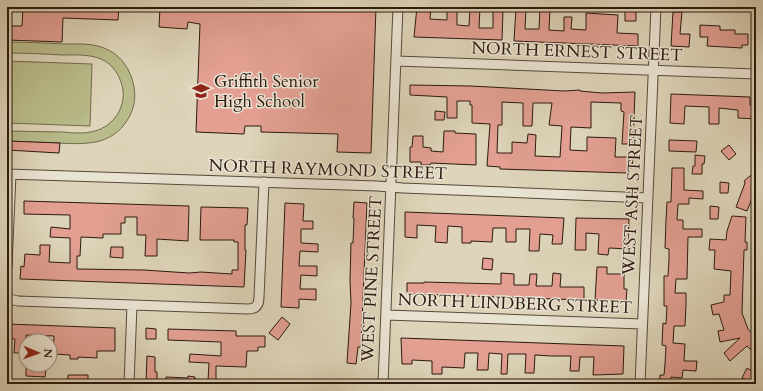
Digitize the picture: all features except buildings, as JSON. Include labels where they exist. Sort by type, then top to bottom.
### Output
[{"type":"street","name":"WEST PINE STREET","points":[[383,384],[398,7]]},
{"type":"street","name":"WEST ASH STREET","points":[[640,384],[656,7]]},
{"type":"street","name":"NORTH ERNEST STREET","points":[[396,60],[756,74]]},
{"type":"street","name":"NORTH RAYMOND STREET","points":[[9,174],[264,182],[648,198]]},
{"type":"street","points":[[7,266],[9,174]]},
{"type":"street","points":[[8,297],[18,301],[248,309],[256,307],[260,297],[264,182]]},
{"type":"street","points":[[129,384],[132,305]]},
{"type":"street","name":"NORTH LINDBERG STREET","points":[[386,315],[642,324]]},
{"type":"green space","points":[[7,42],[99,46],[115,54],[124,63],[133,80],[135,99],[128,119],[114,135],[96,142],[77,144],[7,141],[7,131],[83,133],[101,129],[112,121],[120,110],[123,90],[118,76],[113,68],[101,59],[82,55],[7,53]]},
{"type":"green space","points":[[7,61],[92,64],[90,126],[7,123]]},
{"type":"place","name":"Griffith Senior High School","points":[[201,91]]}]
